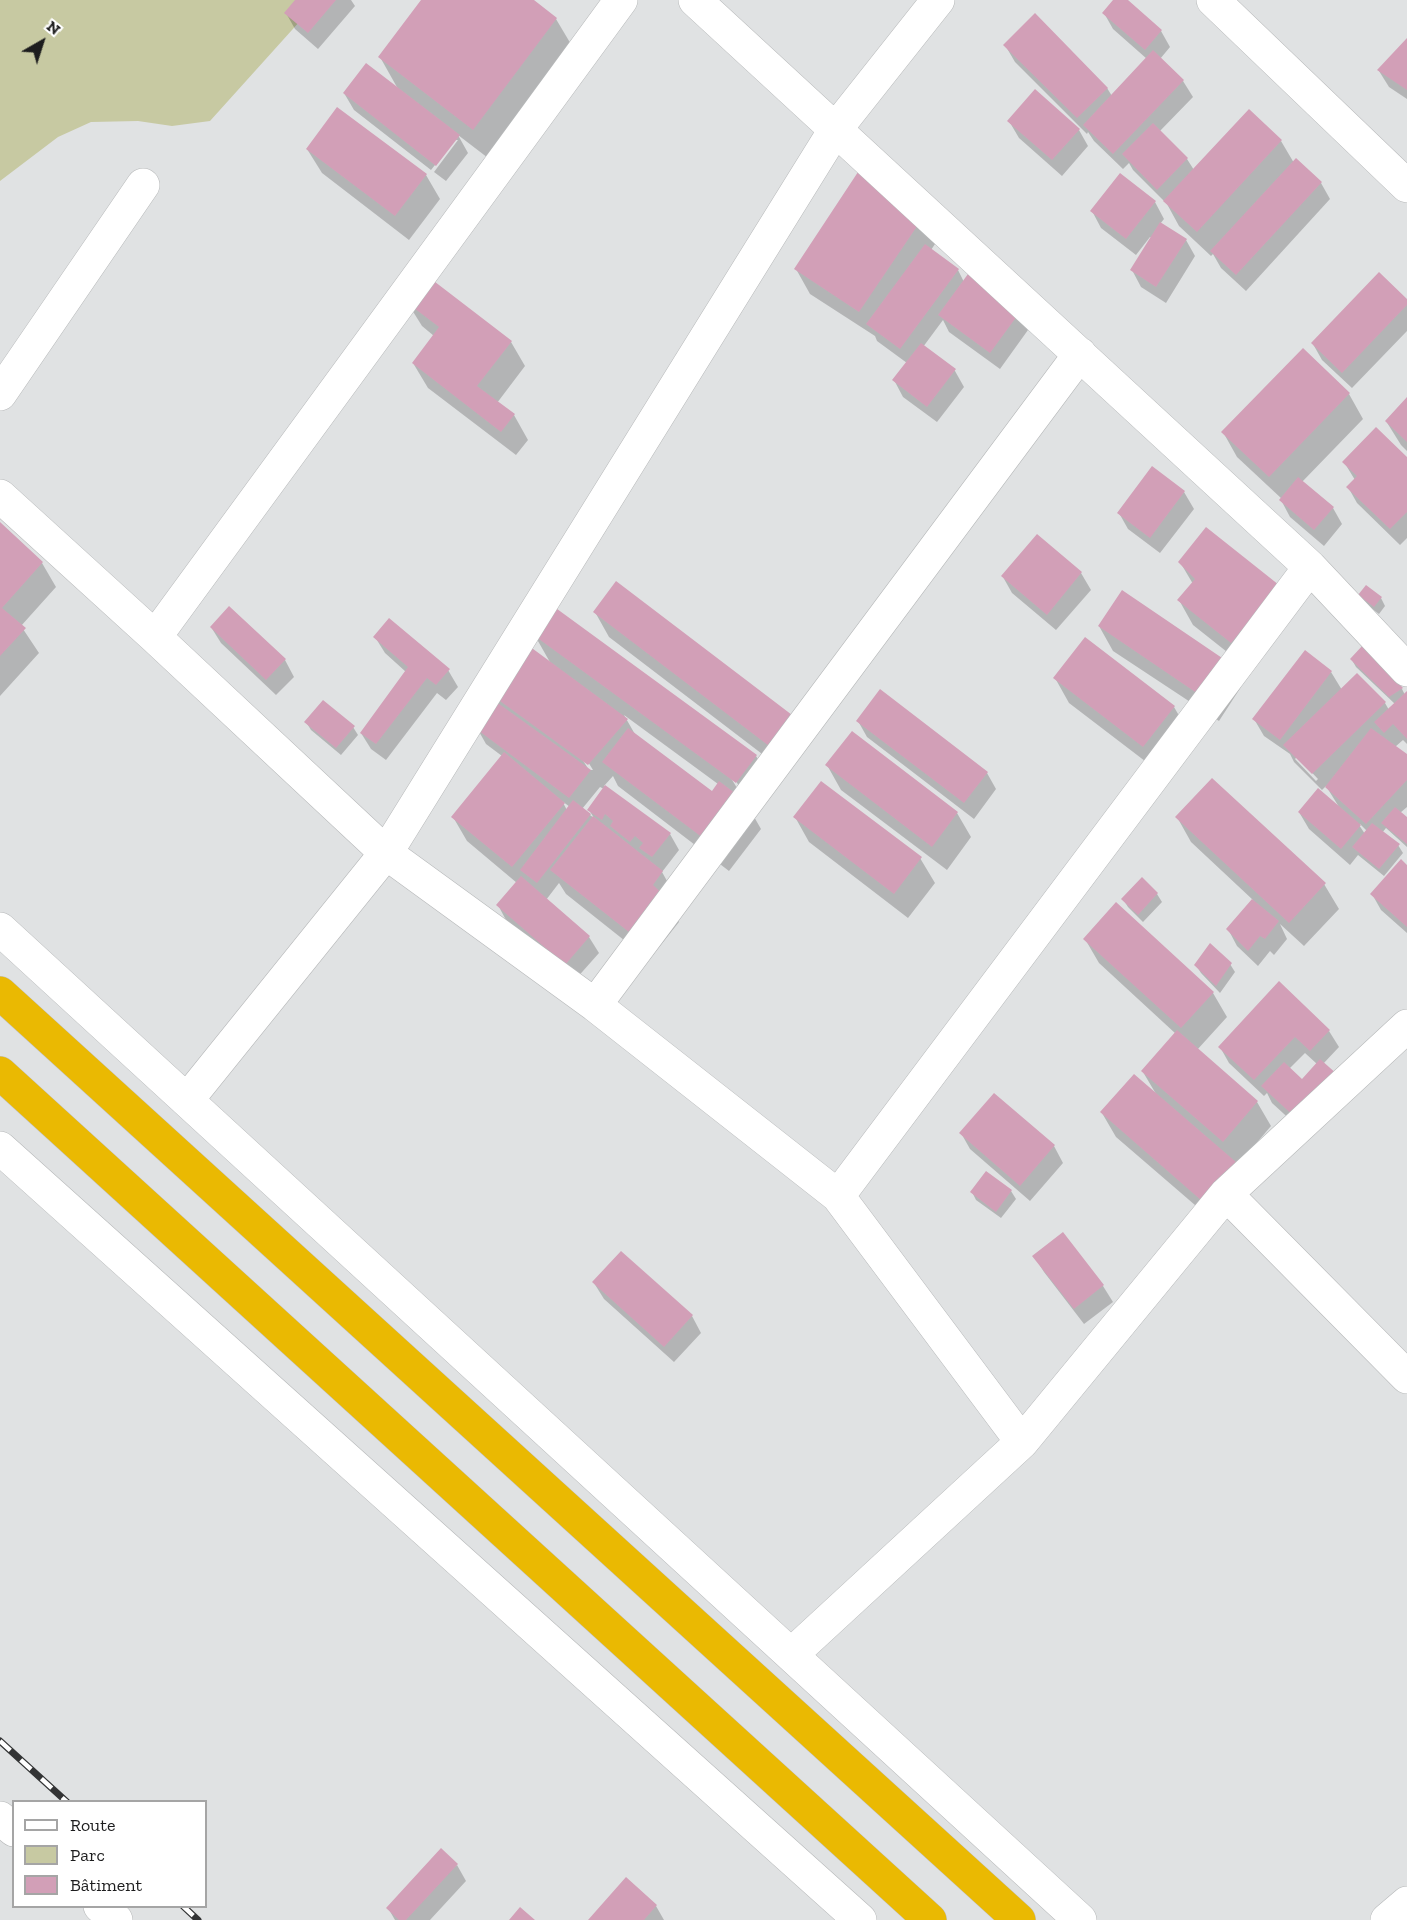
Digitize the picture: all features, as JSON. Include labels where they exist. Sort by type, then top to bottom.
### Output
[{"type":"highway","points":[[0,993],[1019,1920]]},
{"type":"highway","points":[[0,1073],[930,1920]]},
{"type":"street","points":[[155,637],[621,0]]},
{"type":"street","points":[[694,0],[1310,567],[1407,669]]},
{"type":"street","points":[[188,1100],[386,853],[835,130],[938,0]]},
{"type":"street","points":[[1213,0],[1407,186]]},
{"type":"street","points":[[0,394],[143,185]]},
{"type":"street","points":[[595,1005],[1080,354]]},
{"type":"street","points":[[0,496],[386,853],[595,1005],[838,1196],[1022,1442]]},
{"type":"street","points":[[838,1196],[1310,567]]},
{"type":"street","points":[[0,929],[1080,1920]]},
{"type":"street","points":[[792,1654],[1022,1442],[1226,1194],[1407,1026]]},
{"type":"street","points":[[0,1148],[860,1920]]},
{"type":"street","points":[[1226,1194],[1407,1377]]},
{"type":"street","points":[[0,1818],[12,1828]]},
{"type":"street","points":[[1387,1920],[1407,1903]]},
{"type":"street","points":[[102,1908],[116,1920]]},
{"type":"green space","points":[[0,0],[319,0],[210,121],[172,126],[138,121],[91,122],[58,137],[0,181]]},
{"type":"building","points":[[295,0],[336,0],[308,33],[284,13]]},
{"type":"building","points":[[421,0],[534,0],[557,18],[473,130],[378,57]]},
{"type":"building","points":[[1113,0],[1128,0],[1162,30],[1145,50],[1102,13]]},
{"type":"building","points":[[1035,13],[1108,88],[1077,118],[1003,45]]},
{"type":"building","points":[[1407,38],[1407,90],[1377,70]]},
{"type":"building","points":[[1153,50],[1184,80],[1113,154],[1083,125]]},
{"type":"building","points":[[366,63],[460,135],[436,166],[343,93]]},
{"type":"building","points":[[1035,89],[1080,129],[1052,160],[1007,121]]},
{"type":"building","points":[[337,107],[427,174],[395,216],[306,149]]},
{"type":"building","points":[[1249,109],[1282,140],[1197,232],[1163,201]]},
{"type":"building","points":[[1153,123],[1188,158],[1157,190],[1122,154]]},
{"type":"building","points":[[1296,158],[1322,182],[1236,275],[1210,251]]},
{"type":"building","points":[[858,172],[924,216],[859,312],[794,269]]},
{"type":"building","points":[[1120,173],[1156,201],[1126,239],[1090,211]]},
{"type":"building","points":[[1160,222],[1187,239],[1156,287],[1130,270]]},
{"type":"building","points":[[925,244],[959,269],[900,349],[866,324]]},
{"type":"building","points":[[1379,272],[1407,299],[1407,305],[1342,373],[1311,343]]},
{"type":"building","points":[[968,274],[1020,312],[990,353],[938,315]]},
{"type":"building","points":[[426,275],[512,341],[477,386],[515,414],[501,432],[412,363],[439,327],[406,302]]},
{"type":"building","points":[[921,343],[956,369],[927,407],[892,380]]},
{"type":"building","points":[[1303,348],[1350,393],[1269,477],[1221,432]]},
{"type":"building","points":[[1407,397],[1407,442],[1385,421]]},
{"type":"building","points":[[1376,427],[1407,457],[1407,512],[1390,529],[1346,487],[1357,476],[1342,462]]},
{"type":"building","points":[[1152,466],[1185,491],[1150,538],[1117,513]]},
{"type":"building","points":[[1298,477],[1334,507],[1314,530],[1279,500]]},
{"type":"building","points":[[0,522],[43,562],[2,608],[26,628],[0,656]]},
{"type":"building","points":[[1206,527],[1279,585],[1231,643],[1177,600],[1195,579],[1178,562]]},
{"type":"building","points":[[1037,534],[1082,572],[1047,615],[1001,576]]},
{"type":"building","points":[[616,581],[796,718],[773,749],[593,612]]},
{"type":"building","points":[[1366,585],[1382,597],[1374,607],[1358,595]]},
{"type":"building","points":[[1122,590],[1228,662],[1204,698],[1098,626]]},
{"type":"building","points":[[229,606],[286,659],[266,680],[210,627]]},
{"type":"building","points":[[553,606],[757,755],[736,783],[532,634]]},
{"type":"building","points":[[389,618],[450,669],[436,685],[427,678],[376,744],[360,733],[408,667],[373,637]]},
{"type":"building","points":[[1085,637],[1175,706],[1143,747],[1053,678]]},
{"type":"building","points":[[525,643],[628,719],[588,765],[489,693]]},
{"type":"building","points":[[1363,645],[1403,688],[1389,697],[1350,659]]},
{"type":"building","points":[[1305,650],[1332,671],[1280,740],[1252,719]]},
{"type":"building","points":[[1357,673],[1386,702],[1312,774],[1283,745]]},
{"type":"building","points":[[880,689],[988,772],[964,803],[856,721]]},
{"type":"building","points":[[1407,691],[1407,739],[1393,724],[1384,733],[1374,722]]},
{"type":"building","points":[[323,700],[355,726],[336,748],[304,722]]},
{"type":"building","points":[[495,701],[591,770],[569,798],[475,728]]},
{"type":"building","points":[[628,728],[712,791],[719,781],[748,803],[715,847],[602,762]]},
{"type":"building","points":[[1371,728],[1407,754],[1407,780],[1366,824],[1325,787]]},
{"type":"building","points":[[852,731],[958,812],[932,847],[825,765]]},
{"type":"building","points":[[504,752],[565,803],[512,867],[451,817]]},
{"type":"building","points":[[1212,778],[1326,883],[1289,923],[1175,817]]},
{"type":"building","points":[[821,781],[922,857],[894,894],[793,817]]},
{"type":"building","points":[[605,785],[671,833],[652,857],[639,848],[643,843],[635,836],[630,842],[610,826],[613,821],[605,814],[602,820],[587,810]]},
{"type":"building","points":[[1318,788],[1361,825],[1341,849],[1298,812]]},
{"type":"building","points":[[573,800],[591,814],[537,883],[520,870]]},
{"type":"building","points":[[1395,807],[1407,817],[1407,844],[1381,823]]},
{"type":"building","points":[[593,816],[663,871],[653,885],[666,897],[634,936],[550,870]]},
{"type":"building","points":[[1372,823],[1400,844],[1379,869],[1352,847]]},
{"type":"building","points":[[1401,859],[1407,865],[1407,927],[1370,894]]},
{"type":"building","points":[[521,876],[590,936],[565,965],[496,905]]},
{"type":"building","points":[[1142,877],[1158,893],[1138,915],[1121,899]]},
{"type":"building","points":[[1252,899],[1279,921],[1265,939],[1260,936],[1248,951],[1226,929]]},
{"type":"building","points":[[1116,902],[1214,992],[1181,1028],[1083,939]]},
{"type":"building","points":[[1210,943],[1232,963],[1216,986],[1194,965]]},
{"type":"building","points":[[1279,981],[1330,1030],[1310,1051],[1295,1037],[1254,1080],[1218,1047]]},
{"type":"building","points":[[1177,1030],[1258,1101],[1223,1142],[1141,1071]]},
{"type":"building","points":[[1320,1059],[1338,1075],[1297,1119],[1261,1086],[1284,1062],[1302,1079]]},
{"type":"building","points":[[1134,1074],[1236,1162],[1202,1201],[1100,1112]]},
{"type":"building","points":[[994,1093],[1055,1145],[1020,1186],[959,1133]]},
{"type":"building","points":[[986,1171],[1012,1190],[996,1212],[970,1192]]},
{"type":"building","points":[[1063,1232],[1104,1285],[1074,1309],[1032,1256]]},
{"type":"building","points":[[621,1251],[693,1315],[664,1347],[592,1282]]},
{"type":"building","points":[[441,1848],[458,1864],[406,1920],[399,1920],[386,1908]]},
{"type":"building","points":[[626,1877],[657,1905],[644,1920],[588,1920]]},
{"type":"building","points":[[520,1907],[535,1920],[509,1920]]},
{"type":"railway","points":[[0,1741],[65,1800]]},
{"type":"railway","points":[[185,1908],[198,1920]]}]
